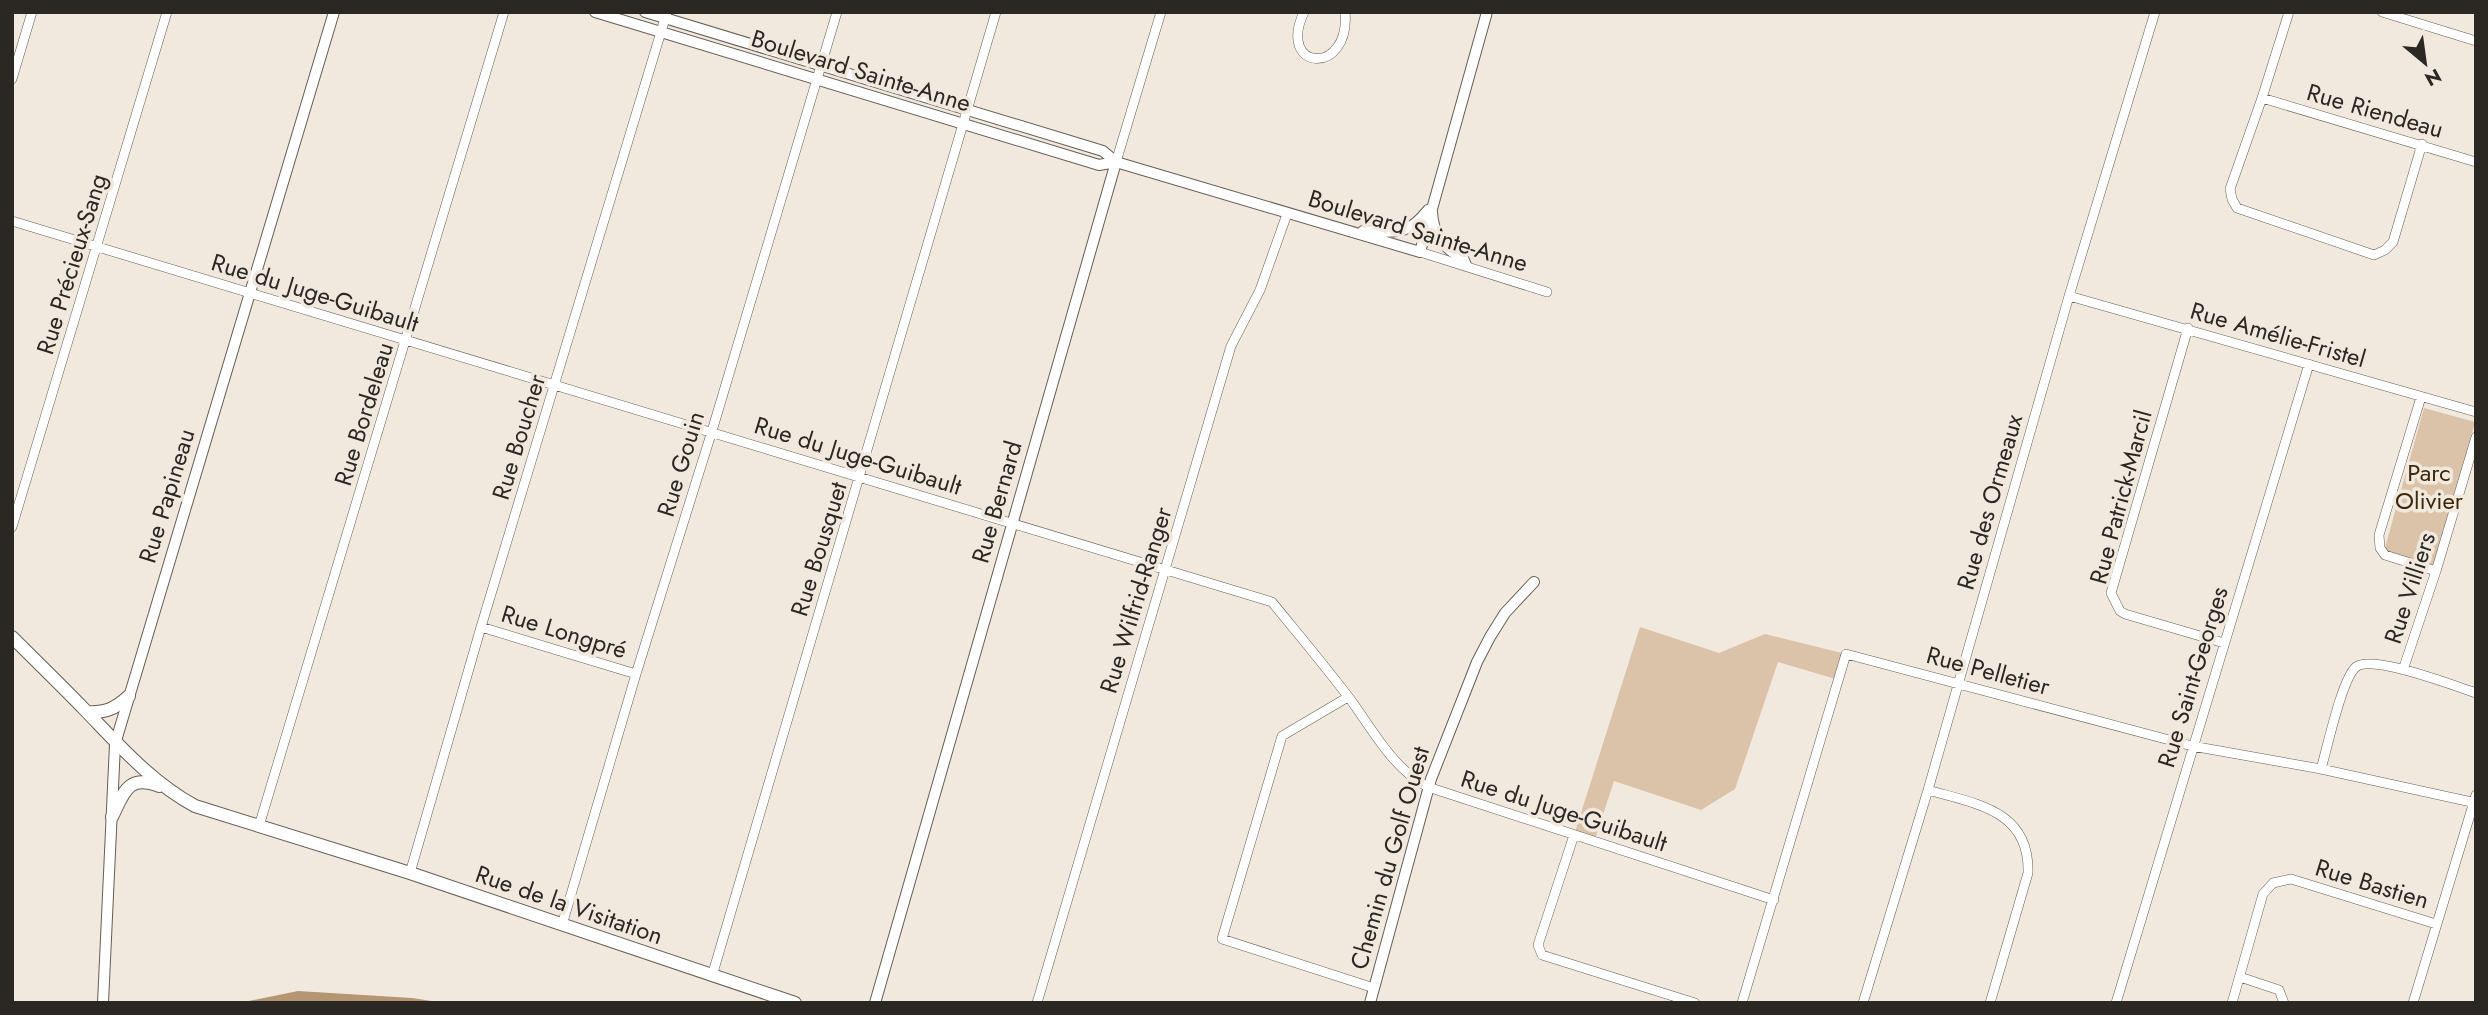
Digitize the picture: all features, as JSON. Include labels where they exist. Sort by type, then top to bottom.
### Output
[{"type":"main road","points":[[12,637],[115,744],[166,789]]},
{"type":"main road","points":[[87,712],[111,710],[129,696]]},
{"type":"main road","points":[[112,817],[125,789],[135,783],[146,782],[166,789]]},
{"type":"main road","name":"Rue de la Visitation","points":[[166,789],[195,806],[410,873],[795,1003]]},
{"type":"street","points":[[12,79],[32,12]]},
{"type":"street","name":"Rue Précieux-Sang","points":[[12,527],[167,12]]},
{"type":"street","name":"Rue Papineau","points":[[103,1003],[115,744],[334,12]]},
{"type":"street","name":"Rue Bordeleau","points":[[259,826],[504,12]]},
{"type":"street","name":"Boulevard Sainte-Anne","points":[[594,12],[1099,164],[1116,162]]},
{"type":"street","name":"Boulevard Sainte-Anne","points":[[645,12],[666,15],[1103,151],[1116,162],[1466,265],[1547,292]]},
{"type":"street","name":"Rue Gouin","points":[[562,925],[836,12]]},
{"type":"street","name":"Rue Bousquet","points":[[712,976],[996,12]]},
{"type":"street","name":"Rue Bernard","points":[[874,1003],[1161,12]]},
{"type":"street","points":[[1304,12],[1299,24],[1298,46],[1305,55],[1315,59],[1329,56],[1340,45],[1345,34],[1345,12]]},
{"type":"street","points":[[1420,252],[1487,12]]},
{"type":"street","name":"Rue des Ormeaux","points":[[1863,1003],[1928,790],[2069,296],[2155,12]]},
{"type":"street","points":[[2289,12],[2230,189],[2237,208],[2374,256],[2393,242],[2422,144]]},
{"type":"street","points":[[2382,12],[2476,41]]},
{"type":"street","name":"Rue Boucher","points":[[410,873],[481,626],[666,15]]},
{"type":"street","name":"Rue Riendeau","points":[[2262,98],[2476,162]]},
{"type":"street","points":[[1350,232],[1376,231],[1388,234],[1405,231],[1420,220],[1436,191]]},
{"type":"street","points":[[1432,205],[1437,234],[1451,253],[1463,258],[1466,265]]},
{"type":"street","name":"Rue Wilfrid-Ranger","points":[[1037,1003],[1231,346],[1261,290],[1287,214]]},
{"type":"street","name":"Rue du Juge-Guibault","points":[[12,221],[1272,601],[1397,764],[1416,781],[1428,788],[1774,900]]},
{"type":"street","name":"Rue Amélie-Fristel","points":[[2069,296],[2476,412]]},
{"type":"street","name":"Rue Patrick-Marcil","points":[[2188,328],[2111,593],[2120,611],[2125,614],[2224,642]]},
{"type":"street","name":"Rue Saint-Georges","points":[[2116,1003],[2308,363]]},
{"type":"street","points":[[2421,397],[2379,541],[2385,555],[2436,571]]},
{"type":"street","name":"Rue Villiers","points":[[2403,670],[2476,438]]},
{"type":"street","name":"Chemin du Golf Ouest","points":[[1370,1003],[1428,788],[1477,662],[1505,613],[1534,582]]},
{"type":"street","name":"Rue Longpré","points":[[481,626],[636,674]]},
{"type":"street","name":"Rue Pelletier","points":[[1742,1003],[1846,654],[2192,746],[2475,800]]},
{"type":"street","points":[[2322,769],[2346,685],[2355,668],[2369,662],[2476,693]]},
{"type":"street","points":[[1348,697],[1282,736],[1222,939],[1374,988]]},
{"type":"street","points":[[1928,790],[1988,807],[2004,815],[2020,835],[2028,854],[2028,873],[1990,1003]]},
{"type":"street","points":[[2413,1003],[2475,800]]},
{"type":"street","points":[[1574,835],[1538,945],[1542,955],[1695,1003]]},
{"type":"street","name":"Rue Bastien","points":[[2232,1003],[2263,894],[2273,883],[2291,879],[2436,924]]},
{"type":"street","points":[[2240,977],[2280,990],[2284,1003]]},
{"type":"green space","name":"Parc Olivier","points":[[2424,408],[2475,422],[2434,565],[2384,551]]},
{"type":"green space","points":[[1640,627],[1719,653],[1765,634],[1846,654],[1839,680],[1778,662],[1735,789],[1701,810],[1614,781],[1594,842],[1574,835]]},
{"type":"shaded area","points":[[298,991],[412,998],[445,1003],[239,1003]]}]
